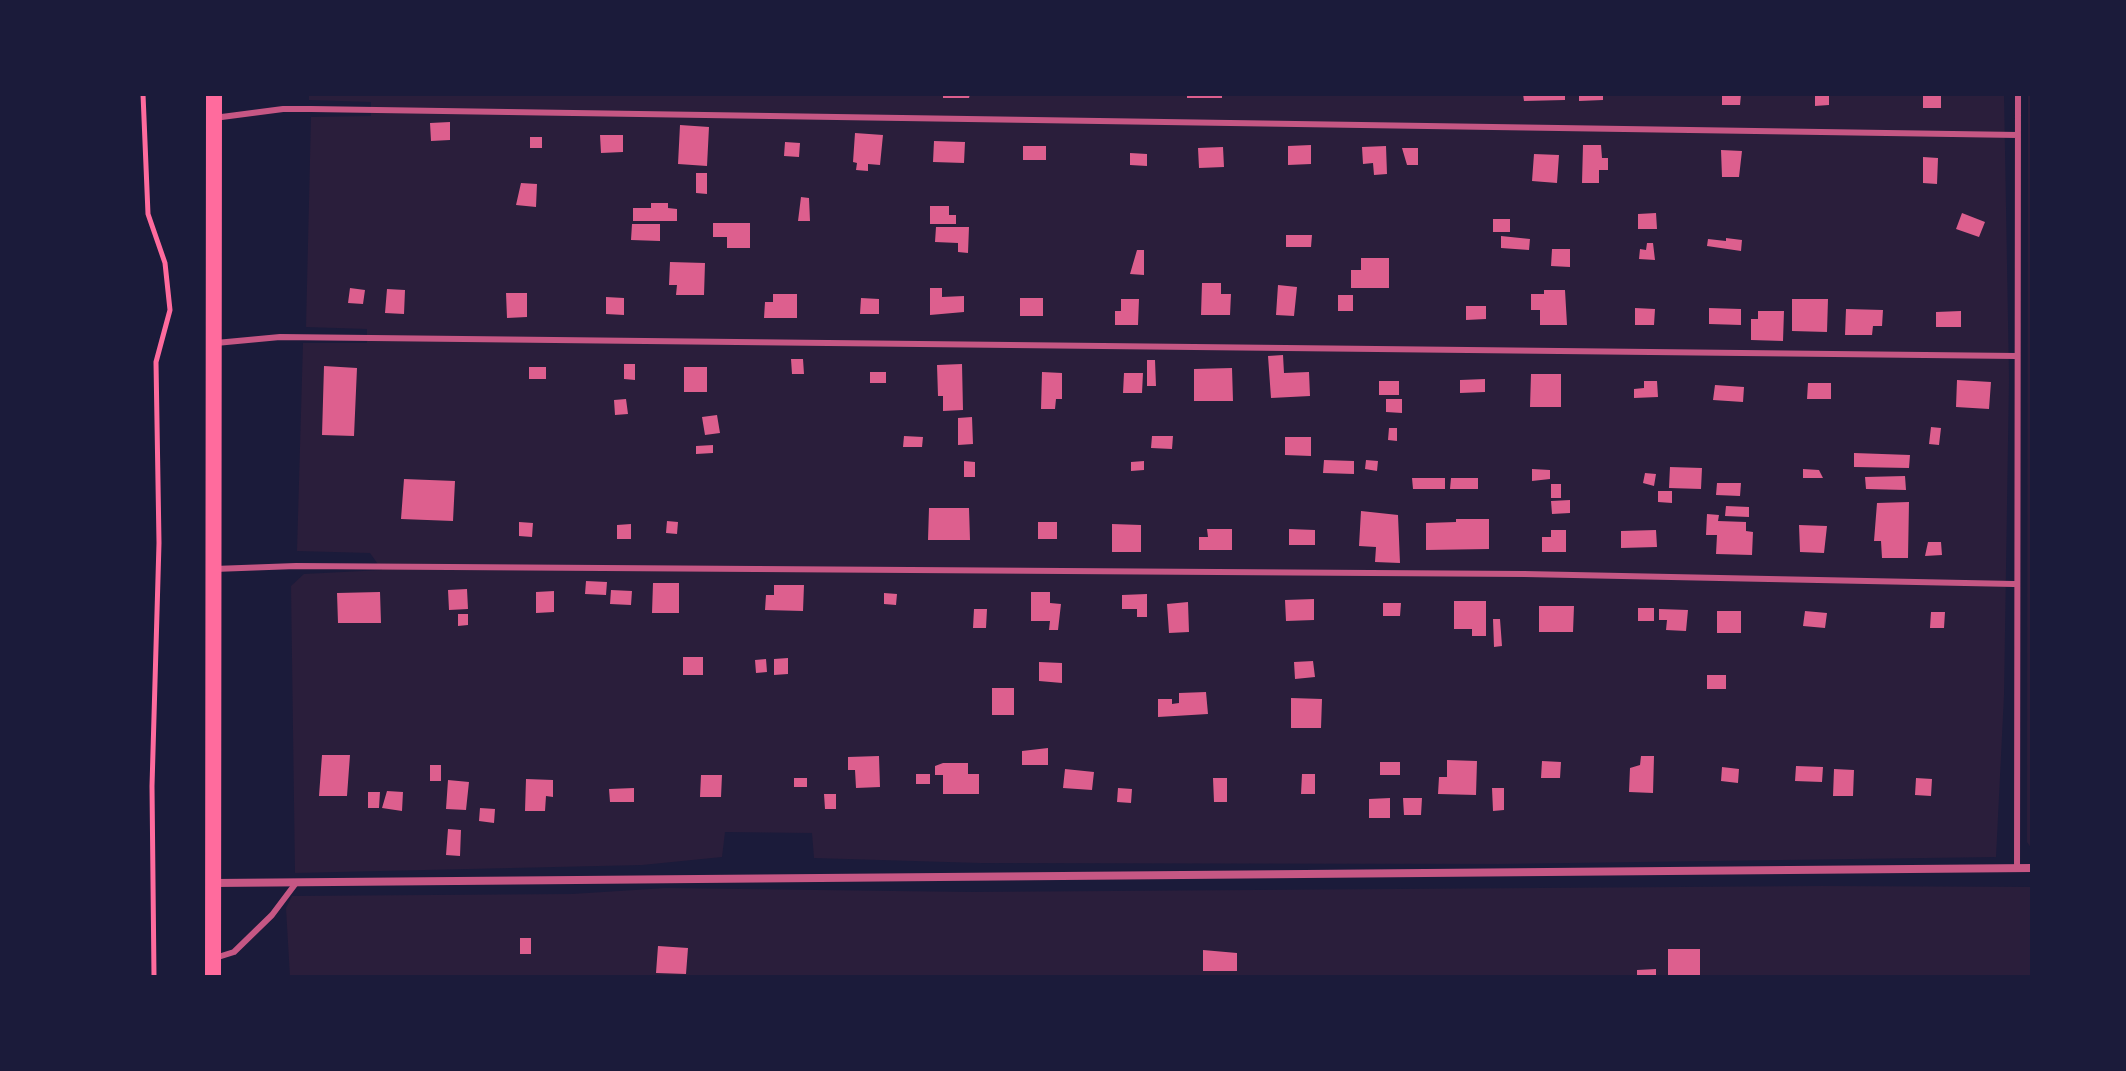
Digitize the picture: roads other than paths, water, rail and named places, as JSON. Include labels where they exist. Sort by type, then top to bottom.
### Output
[{"type":"main road","points":[[213,977],[214,94]]},
{"type":"street","points":[[213,883],[2032,868]]},
{"type":"lane","points":[[2017,868],[2014,584],[2018,94]]},
{"type":"lane","points":[[214,118],[283,109],[2018,135]]},
{"type":"lane","points":[[214,343],[280,337],[2016,356]]},
{"type":"lane","points":[[214,569],[296,566],[1508,573],[2014,584]]},
{"type":"lane","points":[[213,958],[234,952],[272,915],[296,883]]}]
